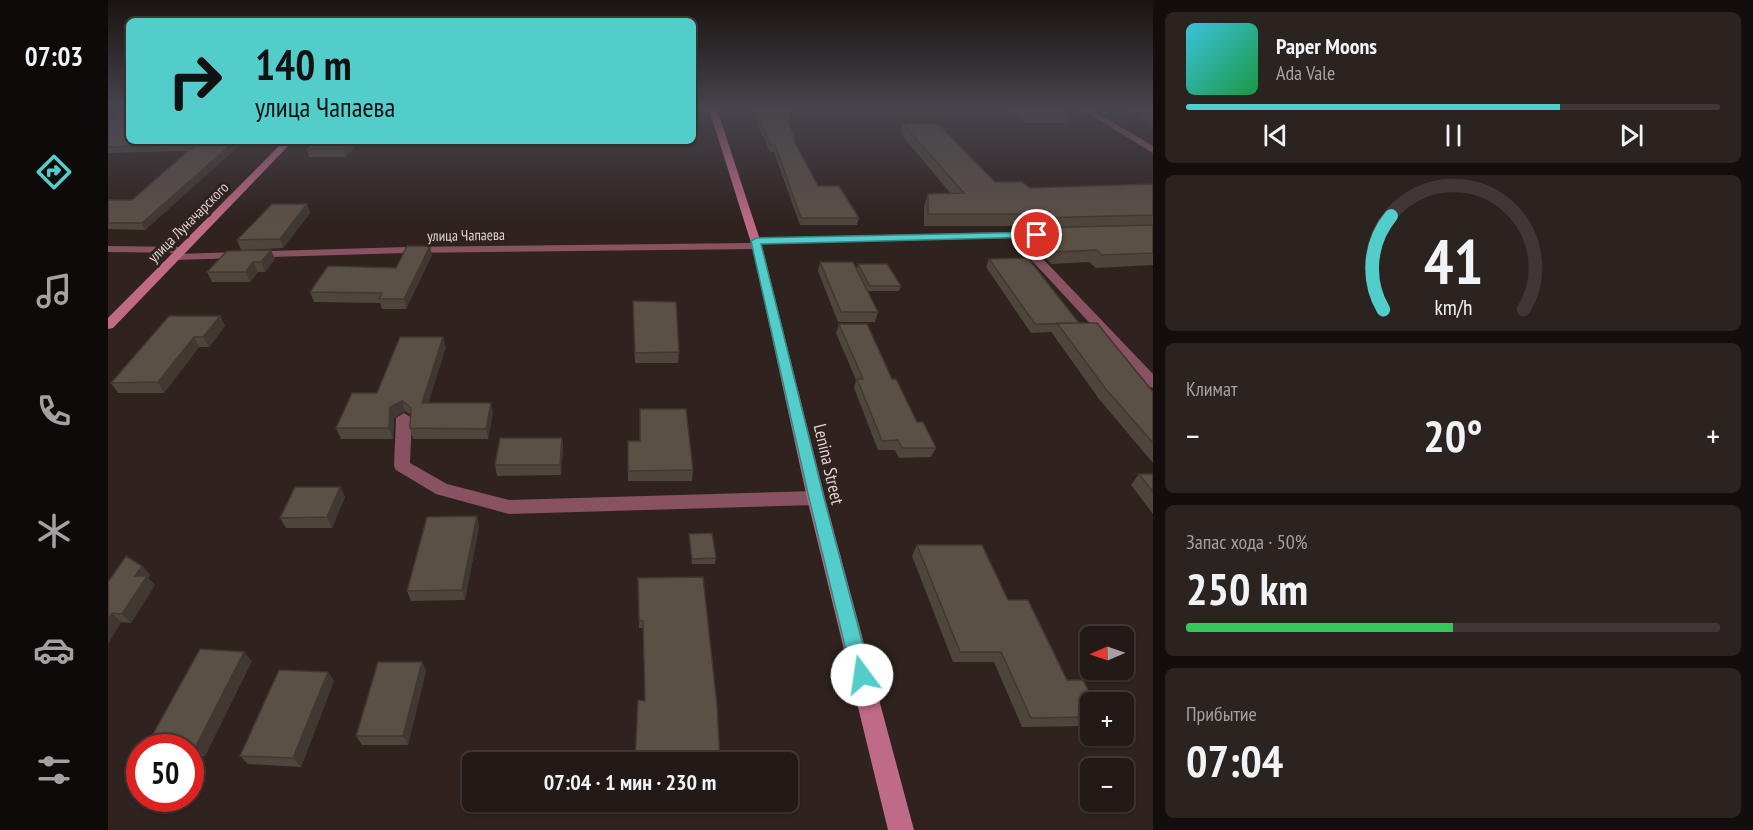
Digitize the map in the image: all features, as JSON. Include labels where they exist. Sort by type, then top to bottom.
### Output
[{"type":"main road","name":"улица Луначарского","points":[[108,325],[282,148]]},
{"type":"main road","name":"Lenina Street","points":[[725,148],[756,244],[816,498],[901,830]]},
{"type":"street","name":"улица Чапаева","points":[[108,249],[178,253],[406,250],[756,244],[1059,234]]},
{"type":"street","points":[[1014,235],[1153,383]]},
{"type":"street","points":[[404,418],[402,466],[442,489],[509,507],[816,498]]},
{"type":"building","points":[[192,148],[227,148],[142,223],[108,223],[108,200],[132,200]]},
{"type":"building","points":[[308,148],[344,148],[343,149],[307,149]]},
{"type":"building","points":[[776,148],[798,148],[818,186],[839,186],[859,218],[801,218]]},
{"type":"building","points":[[924,148],[961,148],[995,182],[1022,182],[1030,188],[1153,184],[1153,215],[1033,218],[1033,214],[928,214],[928,194],[964,193]]},
{"type":"building","points":[[272,204],[307,204],[280,239],[237,240]]},
{"type":"building","points":[[1153,225],[1153,253],[1102,255],[1096,250],[1057,252],[1034,228]]},
{"type":"building","points":[[407,246],[430,246],[404,299],[379,299],[382,293],[310,292],[328,266],[396,268]]},
{"type":"building","points":[[271,250],[261,262],[253,262],[246,272],[207,272],[227,251]]},
{"type":"building","points":[[1028,258],[1079,323],[1035,324],[989,259]]},
{"type":"building","points":[[820,262],[853,262],[878,312],[841,312]]},
{"type":"building","points":[[858,264],[887,264],[901,286],[870,286]]},
{"type":"building","points":[[633,301],[676,302],[679,352],[635,353]]},
{"type":"building","points":[[169,316],[220,316],[203,337],[194,337],[158,382],[111,383]]},
{"type":"building","points":[[1057,323],[1097,323],[1153,392],[1153,443],[1105,388]]},
{"type":"building","points":[[839,324],[867,324],[892,379],[896,379],[917,422],[923,422],[936,448],[902,448],[898,440],[882,441],[857,379],[863,379]]},
{"type":"building","points":[[400,337],[443,337],[422,403],[491,403],[486,429],[410,428],[411,408],[402,401],[390,407],[389,428],[336,428],[352,393],[377,393]]},
{"type":"building","points":[[640,409],[686,409],[693,470],[628,471],[628,441],[640,441]]},
{"type":"building","points":[[500,438],[562,438],[560,465],[495,465]]},
{"type":"building","points":[[1139,474],[1153,474],[1153,492]]},
{"type":"building","points":[[295,487],[340,487],[327,517],[280,518]]},
{"type":"building","points":[[477,516],[462,590],[407,591],[427,517]]},
{"type":"building","points":[[712,533],[716,558],[692,559],[689,534]]},
{"type":"building","points":[[917,545],[982,545],[1008,600],[1028,600],[1067,680],[1083,680],[1089,692],[1080,692],[1080,717],[1031,718],[1001,652],[960,652]]},
{"type":"building","points":[[126,556],[142,566],[135,576],[147,576],[122,614],[112,613],[108,620],[108,582]]},
{"type":"building","points":[[703,577],[717,705],[719,752],[635,752],[638,700],[645,701],[643,621],[639,620],[638,578]]},
{"type":"building","points":[[200,649],[244,652],[202,734],[153,734]]},
{"type":"building","points":[[378,662],[422,662],[403,736],[356,736]]},
{"type":"building","points":[[279,670],[328,672],[293,758],[240,756]]},
{"type":"route","points":[[862,675],[816,498],[756,241],[1037,235]]}]
